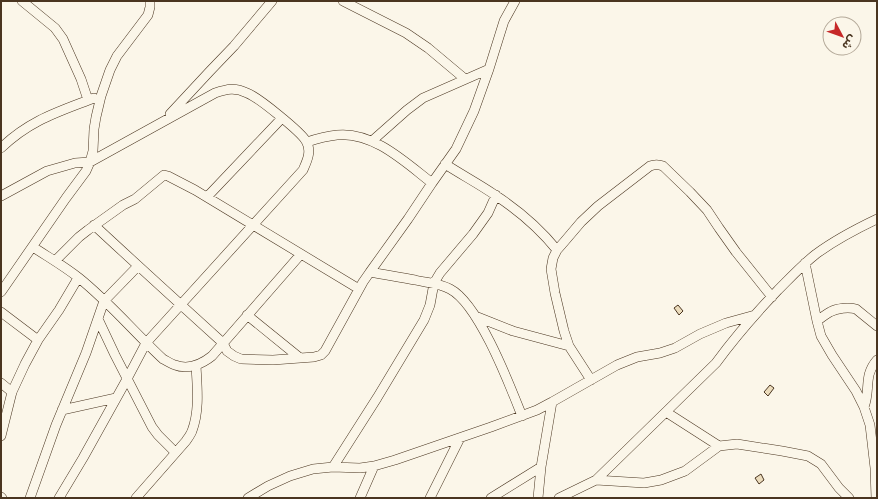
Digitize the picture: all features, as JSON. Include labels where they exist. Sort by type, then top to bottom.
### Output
[{"type":"street","points":[[22,1],[55,28],[63,39],[81,79],[88,100]]},
{"type":"street","points":[[1,292],[86,171],[93,152],[95,123],[101,96],[110,70],[117,56],[148,15],[150,1]]},
{"type":"street","points":[[164,121],[234,46],[272,1]]},
{"type":"street","points":[[343,1],[406,33],[428,48],[465,79]]},
{"type":"street","points":[[94,225],[223,343],[227,351],[234,356],[241,359],[273,360],[314,357],[321,355],[325,351],[370,272],[456,149],[474,111],[504,21],[515,1]]},
{"type":"street","points":[[372,142],[407,110],[423,98],[489,69]]},
{"type":"street","points":[[1,196],[47,171],[75,163],[90,162],[215,93],[228,89],[248,93],[261,101],[300,134],[306,142],[309,150],[309,158],[303,170],[146,343],[83,458],[59,498]]},
{"type":"street","points":[[1,148],[11,138],[46,116],[101,96]]},
{"type":"street","points":[[207,197],[282,118]]},
{"type":"street","points":[[306,142],[337,135],[351,135],[372,142],[387,150],[410,165],[432,183]]},
{"type":"street","points":[[445,164],[496,195],[546,237],[557,250]]},
{"type":"street","points":[[591,380],[569,346],[564,331],[555,294],[551,269],[553,258],[557,250],[581,222],[598,206],[650,166],[659,164],[663,166],[707,210],[736,252],[772,297]]},
{"type":"street","points":[[55,261],[79,237],[94,225],[123,205],[135,199],[164,175],[207,197],[359,289]]},
{"type":"street","points":[[333,467],[424,320],[430,305],[434,283],[440,273],[488,213],[496,195]]},
{"type":"street","points":[[559,498],[596,480],[716,363],[728,346],[755,315],[804,263],[847,234],[877,219]]},
{"type":"street","points":[[33,247],[78,278],[104,301],[163,359],[175,366],[186,367],[206,361],[212,356],[301,254]]},
{"type":"street","points":[[804,263],[821,336],[864,406],[870,426],[875,468],[876,498]]},
{"type":"street","points":[[30,498],[62,410],[86,353],[104,301],[138,266]]},
{"type":"street","points":[[370,272],[434,283],[457,294],[475,316],[488,339],[522,416]]},
{"type":"street","points":[[1,436],[12,392],[25,364],[38,340],[59,310],[78,278]]},
{"type":"street","points":[[817,321],[831,311],[852,308],[856,309],[877,326]]},
{"type":"street","points":[[1,312],[38,340]]},
{"type":"street","points":[[247,315],[300,358]]},
{"type":"street","points":[[248,498],[268,486],[290,476],[312,469],[333,467],[360,468],[374,466],[522,416],[552,402],[617,365],[675,348],[700,334],[755,315]]},
{"type":"street","points":[[475,316],[513,331],[569,346]]},
{"type":"street","points":[[98,318],[152,427],[175,452]]},
{"type":"street","points":[[864,406],[867,399],[867,380],[872,367],[877,360]]},
{"type":"street","points":[[136,498],[186,441],[192,432],[198,402],[196,365]]},
{"type":"street","points":[[1,383],[12,392]]},
{"type":"street","points":[[62,410],[116,398]]},
{"type":"street","points":[[538,498],[541,467],[552,402]]},
{"type":"street","points":[[666,412],[719,446]]},
{"type":"street","points":[[430,498],[460,438]]},
{"type":"street","points":[[596,480],[644,483],[661,480],[685,471],[719,446],[737,444],[808,456],[821,464],[839,488],[849,498]]},
{"type":"street","points":[[360,498],[374,466]]},
{"type":"street","points":[[491,498],[541,467]]},
{"type":"building","points":[[678,305],[683,311],[679,315],[674,308]]},
{"type":"building","points":[[770,385],[774,388],[768,396],[764,392]]},
{"type":"building","points":[[761,474],[764,480],[759,484],[755,478]]}]
